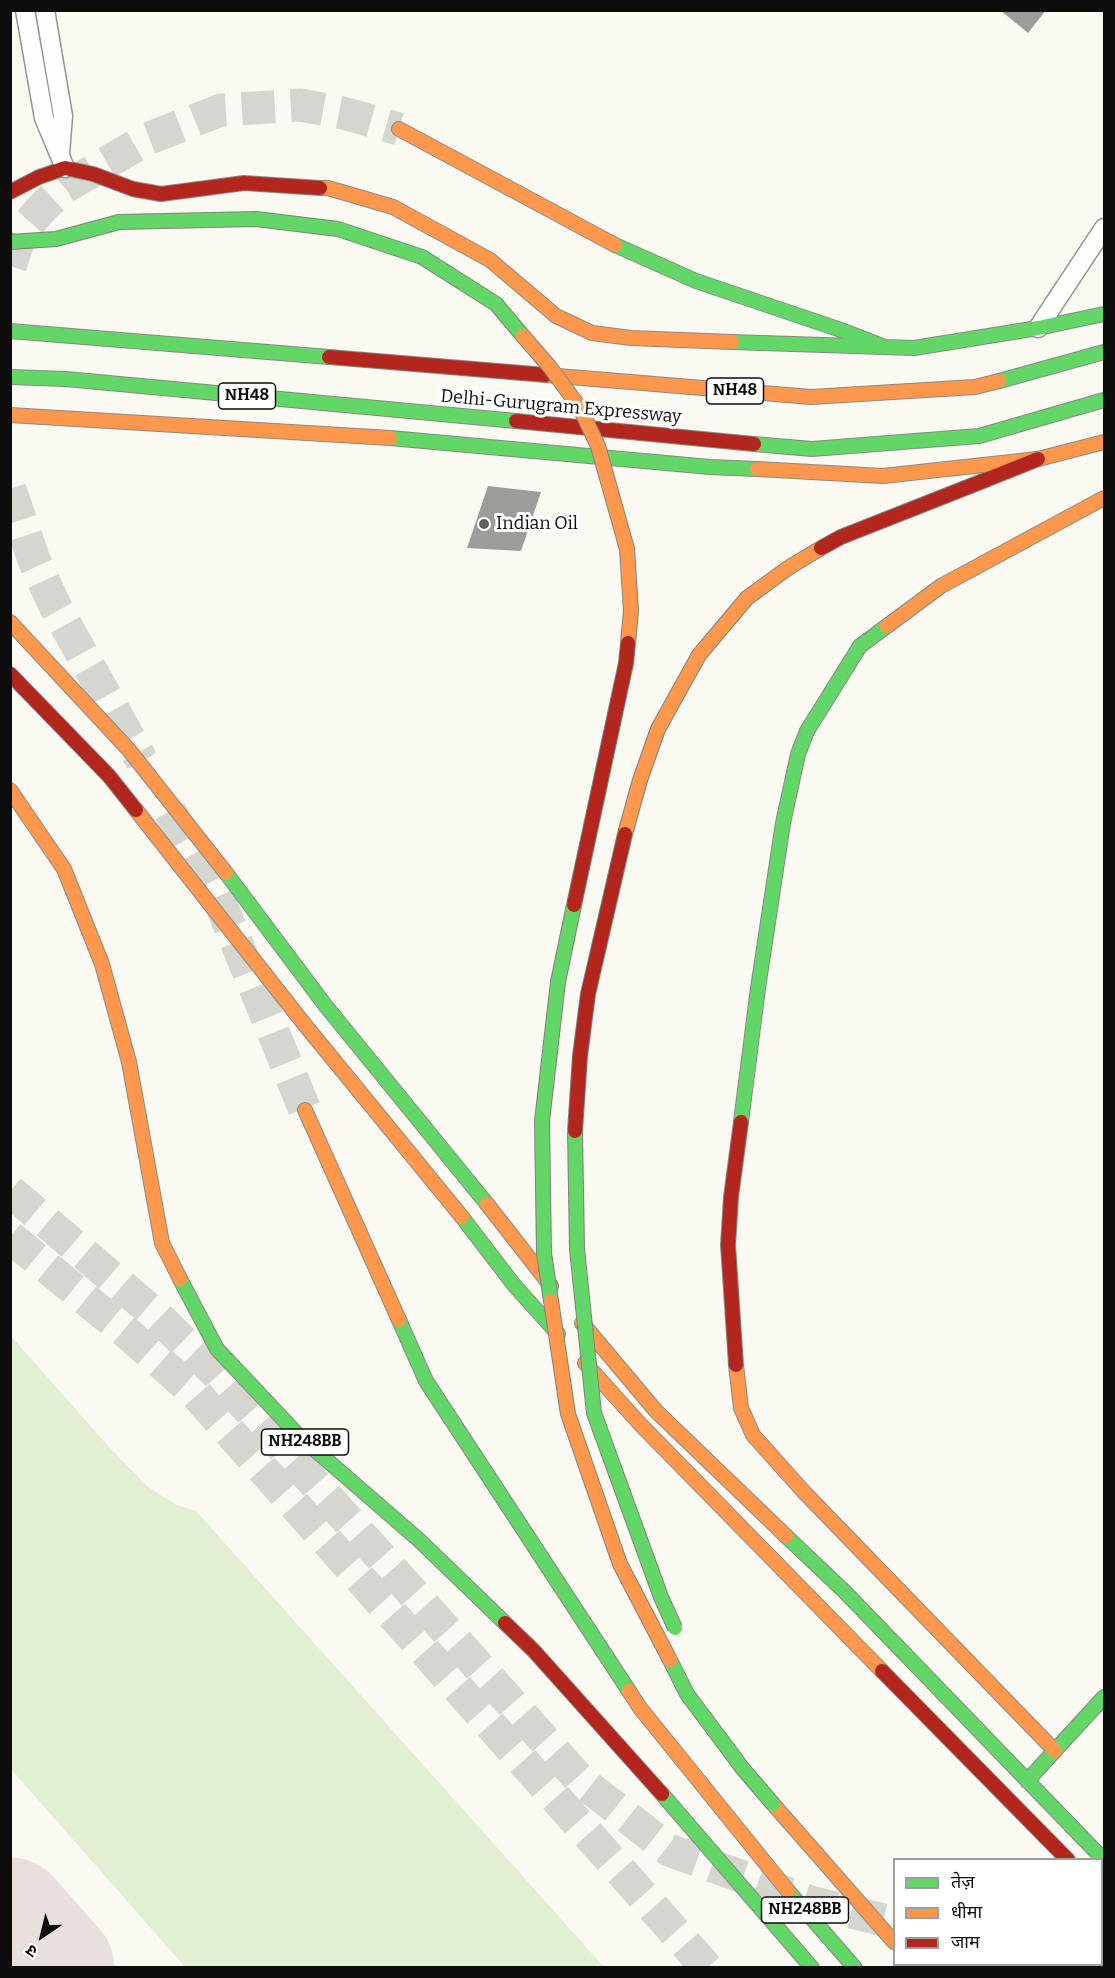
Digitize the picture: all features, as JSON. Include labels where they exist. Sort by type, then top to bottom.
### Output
[{"type":"main road","points":[[399,129],[625,251],[696,281],[882,346]]},
{"type":"main road","points":[[10,192],[39,177],[62,161],[133,189],[161,194],[244,183],[328,188],[393,207],[490,260],[556,316],[592,333],[631,338],[914,348],[1038,328],[1104,314]]},
{"type":"main road","points":[[10,242],[56,239],[119,222],[256,219],[338,229],[422,257],[496,304],[549,366],[580,408],[597,446],[627,549],[631,611],[626,663],[558,982],[542,1121],[544,1253],[568,1414],[620,1564],[687,1694],[743,1769],[893,1941]]},
{"type":"main road","name":"Delhi-Gurugram Expressway","points":[[10,332],[812,397],[975,387],[1104,352]]},
{"type":"main road","name":"Delhi-Gurugram Expressway","points":[[10,377],[90,382],[812,448],[979,436],[1104,400]]},
{"type":"main road","points":[[10,415],[428,440],[710,467],[883,476],[1038,459]]},
{"type":"main road","points":[[681,1640],[661,1597],[594,1413],[577,1249],[575,1115],[588,994],[623,842],[640,780],[658,729],[699,655],[747,598],[788,568],[841,537],[1038,459],[1104,442]]},
{"type":"main road","points":[[1055,1751],[803,1491],[753,1435],[741,1408],[733,1334],[729,1245],[731,1197],[758,988],[783,823],[798,754],[807,731],[860,646],[941,586],[1104,498]]},
{"type":"main road","points":[[10,622],[129,750],[233,881],[325,1005],[450,1157],[533,1266],[656,1411],[846,1593],[1102,1858]]},
{"type":"main road","points":[[10,674],[109,776],[305,1025],[436,1183],[514,1285],[640,1424],[1066,1858]]},
{"type":"main road","name":"NH248BB","points":[[10,790],[64,869],[102,964],[129,1062],[162,1243],[217,1349],[299,1436],[419,1540],[534,1651],[670,1803],[812,1968]]},
{"type":"main road","name":"NH248BB","points":[[306,1110],[426,1381],[640,1708],[756,1853],[855,1968]]},
{"type":"main road","points":[[1027,1781],[1104,1697]]},
{"type":"main road","points":[[712,1705],[743,1769]]},
{"type":"street","points":[[25,10],[44,118],[62,161]]},
{"type":"street","points":[[45,10],[63,116],[62,161]]},
{"type":"street","points":[[1038,328],[1104,228]]},
{"type":"green space","points":[[11,1336],[109,1447],[148,1487],[175,1504],[196,1511],[604,1967],[185,1967],[11,1769]]},
{"type":"building","points":[[1000,10],[1046,10],[1028,33]]},
{"type":"building","points":[[488,486],[541,492],[521,551],[467,548]]},
{"type":"runway","points":[[10,1916],[56,1968]]},
{"type":"tunnel","points":[[10,266],[22,231],[65,187],[147,139],[221,110],[300,105],[343,113],[399,129]]},
{"type":"tunnel","points":[[10,489],[34,560],[55,606],[142,761]]},
{"type":"tunnel","points":[[170,811],[215,890],[305,1110]]},
{"type":"tunnel","points":[[10,1191],[156,1315],[217,1374],[580,1780],[669,1850],[811,1902],[887,1921]]},
{"type":"tunnel","points":[[10,1237],[133,1338],[196,1394],[707,1968]]},
{"type":"tunnel","points":[[1022,1966],[1025,1968]]},
{"type":"traffic: fast","points":[[10,242],[56,239],[119,222],[256,219],[338,229],[422,257],[496,304],[523,336]]},
{"type":"traffic: fast","points":[[615,245],[696,281],[882,346]]},
{"type":"traffic: fast","points":[[732,342],[914,348],[1038,328],[1104,314]]},
{"type":"traffic: fast","points":[[10,331],[329,357]]},
{"type":"traffic: fast","points":[[999,381],[1104,352]]},
{"type":"traffic: fast","points":[[10,377],[66,379],[516,421]]},
{"type":"traffic: fast","points":[[754,444],[812,449],[979,436],[1104,400]]},
{"type":"traffic: fast","points":[[390,438],[710,467],[757,469]]},
{"type":"traffic: fast","points":[[741,1122],[758,988],[783,823],[798,754],[807,731],[860,646],[887,626]]},
{"type":"traffic: fast","points":[[226,873],[325,1005],[487,1204]]},
{"type":"traffic: fast","points":[[551,1301],[544,1253],[542,1121],[558,982],[574,905]]},
{"type":"traffic: fast","points":[[575,1131],[577,1249],[594,1413],[661,1597],[675,1628]]},
{"type":"traffic: fast","points":[[462,1217],[514,1285],[558,1334]]},
{"type":"traffic: fast","points":[[180,1279],[217,1349],[299,1436],[419,1540],[505,1623]]},
{"type":"traffic: fast","points":[[399,1320],[426,1381],[629,1691]]},
{"type":"traffic: fast","points":[[786,1536],[846,1593],[1102,1858]]},
{"type":"traffic: fast","points":[[670,1660],[687,1694],[743,1769],[773,1804]]},
{"type":"traffic: fast","points":[[1027,1781],[1104,1697]]},
{"type":"traffic: fast","points":[[662,1794],[812,1968]]},
{"type":"traffic: fast","points":[[788,1891],[855,1968]]},
{"type":"traffic: slow","points":[[399,129],[615,245]]},
{"type":"traffic: slow","points":[[320,188],[328,188],[393,207],[490,260],[556,316],[592,333],[631,338],[732,342]]},
{"type":"traffic: slow","points":[[523,336],[580,408],[598,446],[627,549],[631,611],[628,643]]},
{"type":"traffic: slow","points":[[546,375],[811,397],[975,387],[999,381]]},
{"type":"traffic: slow","points":[[10,415],[390,438]]},
{"type":"traffic: slow","points":[[757,469],[883,476],[1038,459],[1104,442]]},
{"type":"traffic: slow","points":[[887,626],[941,586],[1104,498]]},
{"type":"traffic: slow","points":[[625,834],[640,780],[658,729],[699,655],[747,598],[788,568],[821,548]]},
{"type":"traffic: slow","points":[[10,622],[129,750],[226,873]]},
{"type":"traffic: slow","points":[[10,790],[64,869],[102,964],[129,1062],[162,1243],[180,1279]]},
{"type":"traffic: slow","points":[[136,810],[305,1025],[462,1217]]},
{"type":"traffic: slow","points":[[305,1110],[399,1320]]},
{"type":"traffic: slow","points":[[487,1204],[551,1286]]},
{"type":"traffic: slow","points":[[551,1301],[568,1414],[620,1564],[670,1660]]},
{"type":"traffic: slow","points":[[582,1323],[656,1411],[786,1536]]},
{"type":"traffic: slow","points":[[585,1363],[640,1424],[882,1671]]},
{"type":"traffic: slow","points":[[736,1365],[741,1408],[753,1435],[803,1491],[1055,1751]]},
{"type":"traffic: slow","points":[[629,1691],[640,1708],[788,1891]]},
{"type":"traffic: slow","points":[[773,1804],[893,1941]]},
{"type":"traffic: jam","points":[[10,192],[39,177],[65,168],[93,174],[133,189],[161,194],[244,183],[320,188]]},
{"type":"traffic: jam","points":[[329,357],[546,375]]},
{"type":"traffic: jam","points":[[516,421],[754,444]]},
{"type":"traffic: jam","points":[[988,479],[1038,459]]},
{"type":"traffic: jam","points":[[821,548],[841,537],[988,479]]},
{"type":"traffic: jam","points":[[574,905],[626,663],[628,643]]},
{"type":"traffic: jam","points":[[10,674],[109,776],[136,810]]},
{"type":"traffic: jam","points":[[575,1131],[580,1056],[588,994],[625,834]]},
{"type":"traffic: jam","points":[[736,1365],[728,1245],[731,1197],[741,1122]]},
{"type":"traffic: jam","points":[[505,1623],[534,1651],[662,1794]]},
{"type":"traffic: jam","points":[[882,1671],[1066,1858]]},
{"type":"place","name":"Indian Oil","points":[[484,524]]}]
